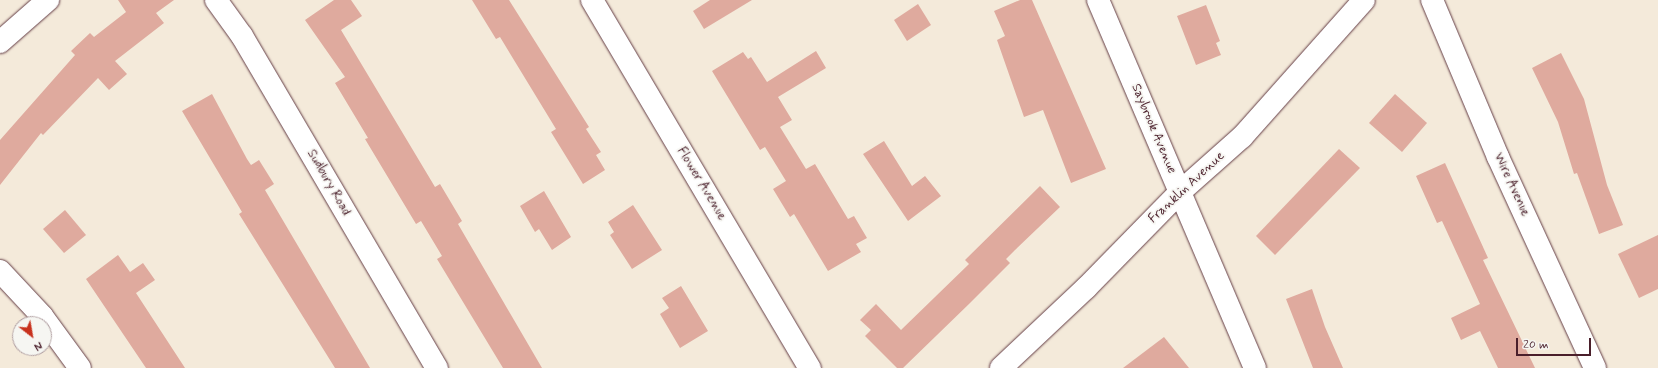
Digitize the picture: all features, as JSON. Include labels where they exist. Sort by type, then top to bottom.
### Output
[{"type":"street","points":[[0,42],[48,0]]},
{"type":"street","name":"Sudbury Road","points":[[216,0],[242,36],[437,368]]},
{"type":"street","name":"Flower Avenue","points":[[592,0],[810,368]]},
{"type":"street","name":"Saybrook Avenue","points":[[1098,0],[1255,368]]},
{"type":"street","name":"Franklin Avenue","points":[[1001,368],[1086,288],[1180,192],[1242,138],[1364,0]]},
{"type":"street","name":"Wire Avenue","points":[[1432,0],[1498,157],[1595,368]]},
{"type":"street","points":[[0,271],[42,316],[80,368]]},
{"type":"building","points":[[118,0],[174,0],[156,13],[164,23],[115,61],[127,74],[109,90],[98,78],[43,135],[41,133],[0,185],[0,140],[75,55],[71,51],[90,33],[94,37],[126,12]]},
{"type":"building","points":[[334,0],[351,0],[362,16],[341,30],[435,187],[440,184],[462,221],[458,224],[542,368],[503,368],[437,259],[442,256],[421,221],[416,224],[365,139],[368,138],[335,83],[345,77],[305,20]]},
{"type":"building","points":[[472,0],[509,0],[589,127],[586,129],[601,152],[596,155],[605,170],[583,184],[551,132],[556,129],[500,37],[496,39]]},
{"type":"building","points":[[710,0],[752,0],[704,29],[693,11]]},
{"type":"building","points":[[1020,0],[1032,0],[1106,169],[1071,183],[1043,110],[1024,117],[997,40],[1005,36],[994,11]]},
{"type":"building","points":[[918,4],[931,25],[907,41],[894,20]]},
{"type":"building","points":[[1206,5],[1220,41],[1216,43],[1221,55],[1196,65],[1177,16]]},
{"type":"building","points":[[816,51],[826,68],[778,97],[792,120],[780,127],[806,169],[815,164],[848,219],[854,216],[867,238],[856,244],[861,252],[828,271],[794,214],[790,217],[773,189],[786,181],[765,147],[760,150],[712,71],[743,52],[748,59],[751,57],[767,82]]},
{"type":"building","points":[[1561,53],[1584,99],[1607,185],[1623,225],[1599,234],[1577,173],[1574,174],[1558,122],[1532,68]]},
{"type":"building","points":[[212,94],[251,165],[259,160],[274,184],[265,190],[370,368],[335,368],[239,214],[242,212],[182,111]]},
{"type":"building","points":[[1395,94],[1427,123],[1402,152],[1369,123]]},
{"type":"building","points":[[884,141],[912,186],[925,176],[941,196],[908,221],[863,154]]},
{"type":"building","points":[[1339,149],[1360,168],[1275,255],[1256,236]]},
{"type":"building","points":[[1445,163],[1488,258],[1483,260],[1535,368],[1498,368],[1480,331],[1461,340],[1451,318],[1480,304],[1442,221],[1437,223],[1416,176]]},
{"type":"building","points":[[1040,186],[1060,207],[1006,259],[1010,263],[970,303],[903,368],[897,368],[865,336],[871,330],[860,320],[876,304],[901,330],[969,264],[965,260]]},
{"type":"building","points":[[544,191],[571,237],[552,250],[539,229],[535,232],[520,206]]},
{"type":"building","points":[[633,205],[662,250],[632,269],[610,235],[614,232],[608,222]]},
{"type":"building","points":[[65,210],[86,235],[64,253],[43,229]]},
{"type":"building","points":[[1658,235],[1658,289],[1639,298],[1618,254]]},
{"type":"building","points":[[118,255],[130,272],[143,263],[155,280],[136,293],[185,368],[146,368],[86,279]]},
{"type":"building","points":[[681,286],[708,331],[680,348],[660,314],[669,308],[662,298]]},
{"type":"building","points":[[1312,289],[1325,327],[1343,368],[1313,368],[1286,299]]},
{"type":"building","points":[[1164,337],[1189,368],[1123,368]]}]
